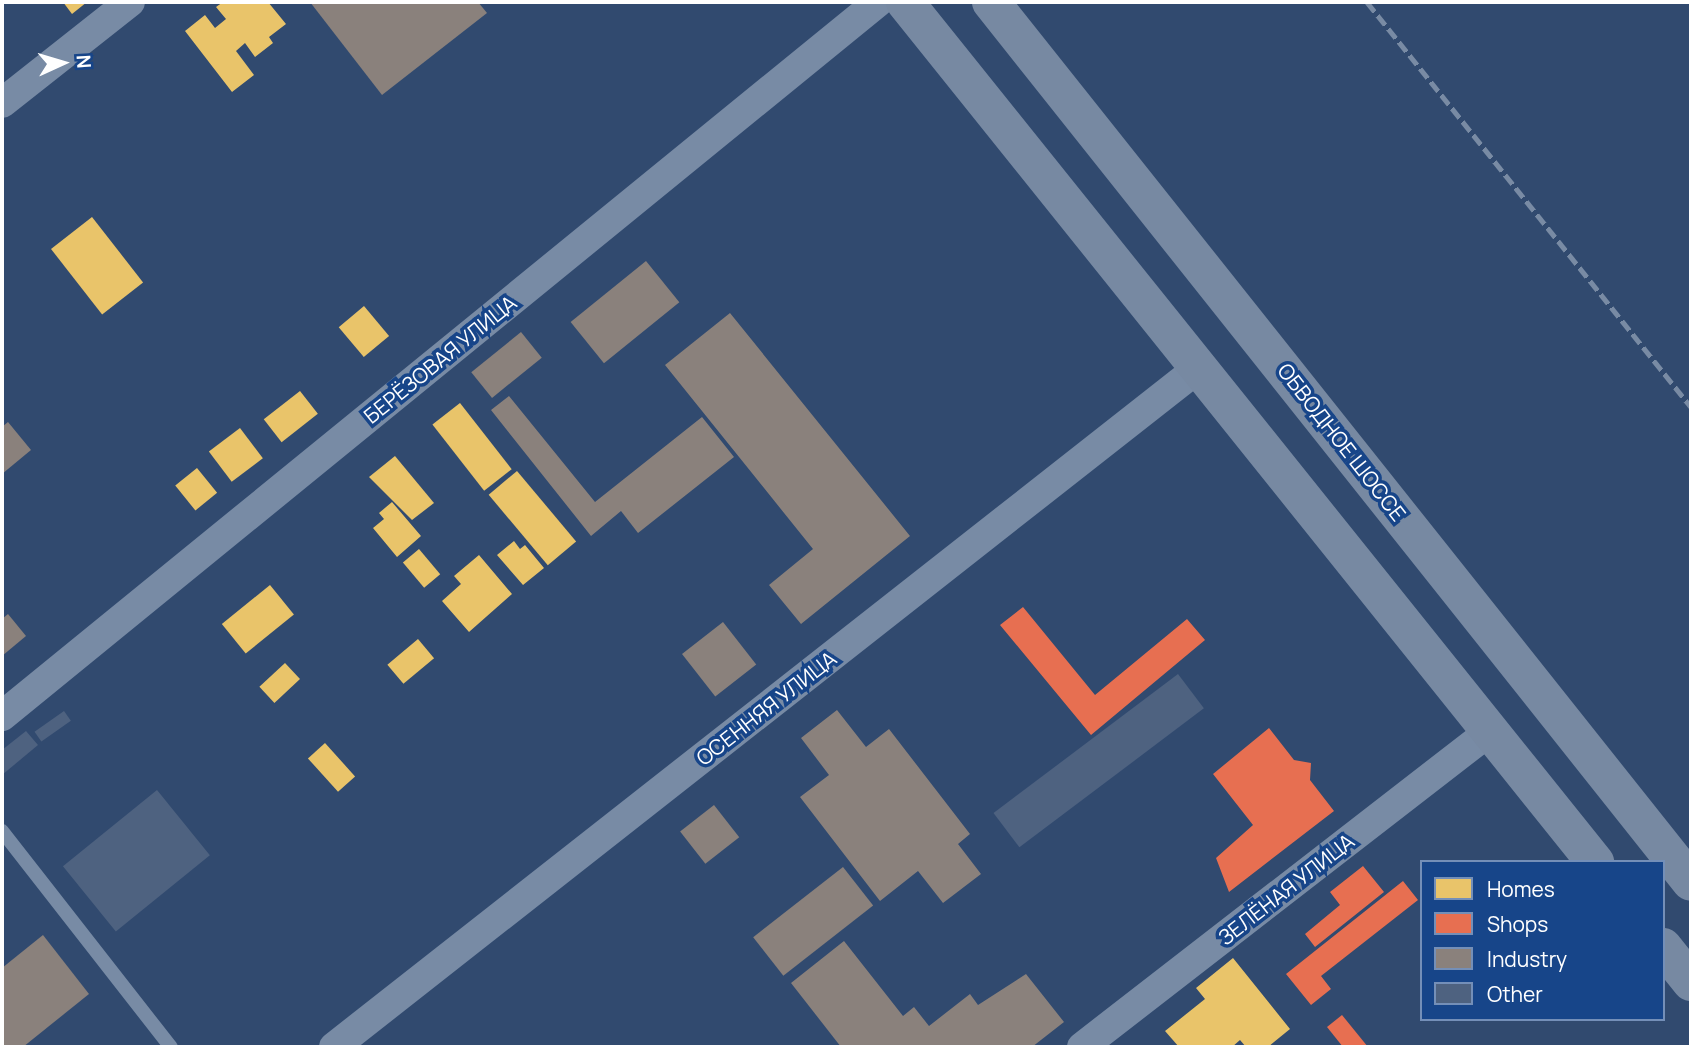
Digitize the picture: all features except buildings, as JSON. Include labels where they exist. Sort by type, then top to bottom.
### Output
[{"type":"main road","points":[[905,2],[1593,860]]},
{"type":"main road","name":"ОБВОДНОЕ ШОССЕ","points":[[991,2],[1691,882]]},
{"type":"main road","points":[[1665,950],[1691,982]]},
{"type":"street","points":[[2,103],[130,2]]},
{"type":"street","name":"БЕРЁЗОВАЯ УЛИЦА","points":[[2,716],[878,2]]},
{"type":"street","name":"ОСЕННЯЯ УЛИЦА","points":[[334,1047],[1197,369]]},
{"type":"street","name":"ЗЕЛЁНАЯ УЛИЦА","points":[[1082,1047],[1490,731]]},
{"type":"lane","points":[[2,831],[172,1047]]},
{"type":"railway","points":[[1367,2],[1691,407]]}]
